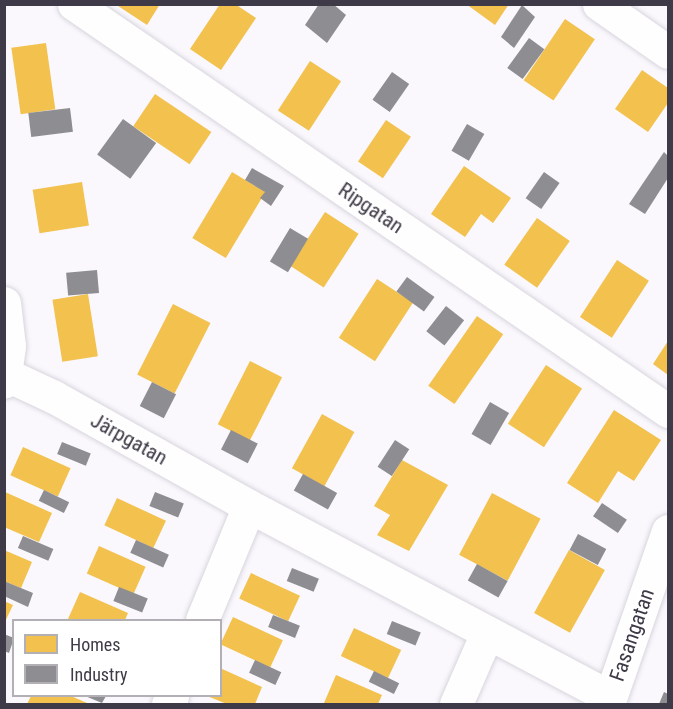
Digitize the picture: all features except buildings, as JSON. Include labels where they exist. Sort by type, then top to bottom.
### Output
[{"type":"street","name":"Ripgatan","points":[[74,4],[669,411]]},
{"type":"street","points":[[599,4],[669,52]]},
{"type":"street","points":[[4,303],[9,346],[6,379]]},
{"type":"street","name":"Järpgatan","points":[[6,379],[54,397],[249,506],[609,701]]},
{"type":"street","points":[[203,619],[249,506]]},
{"type":"street","name":"Fasangatan","points":[[609,701],[669,531]]},
{"type":"street","points":[[456,705],[487,633]]}]
